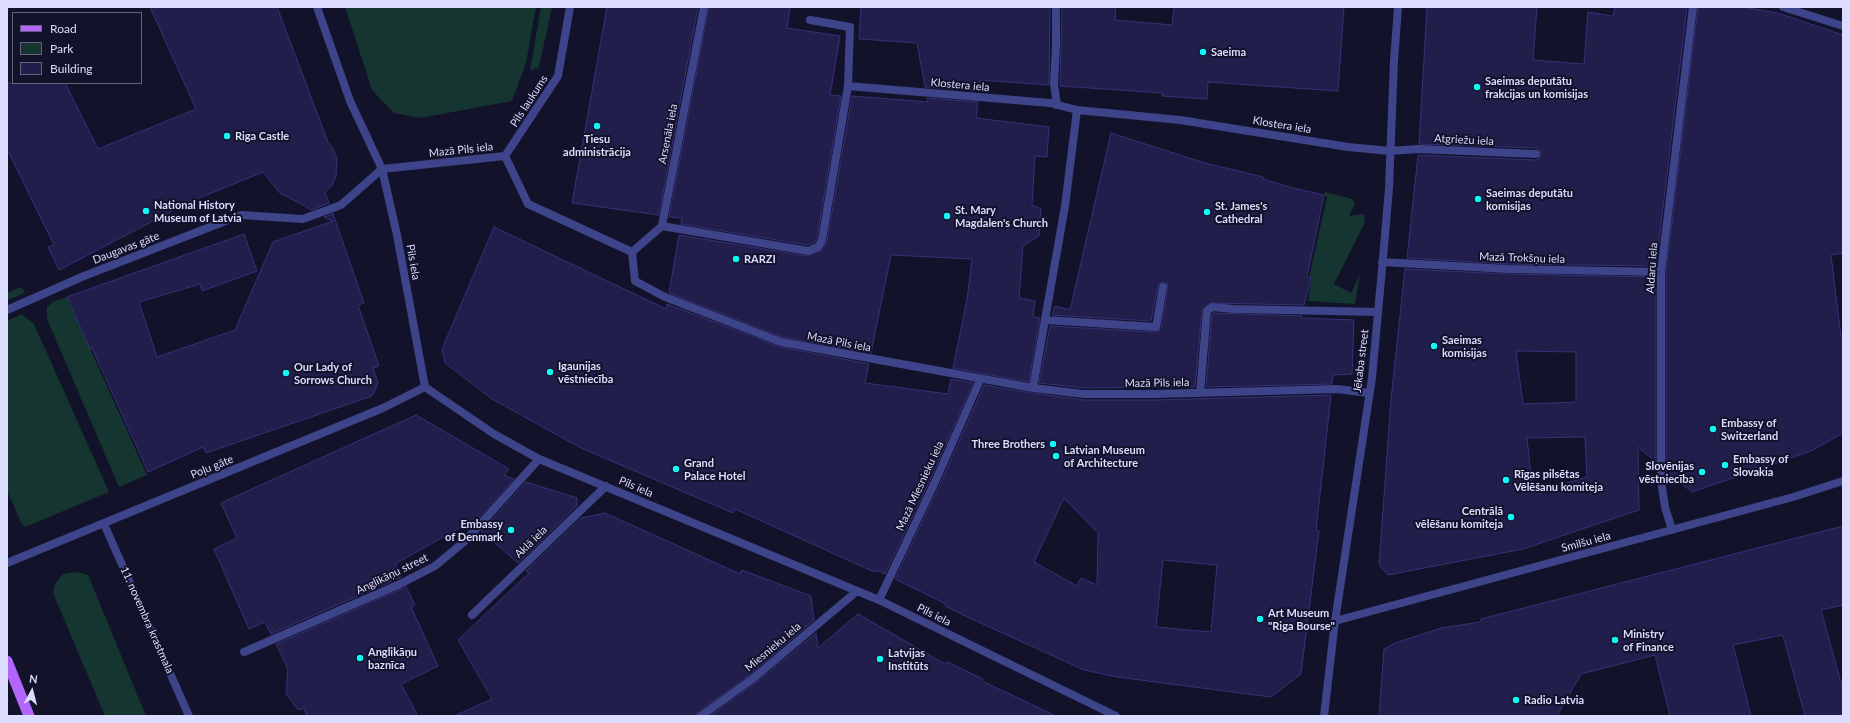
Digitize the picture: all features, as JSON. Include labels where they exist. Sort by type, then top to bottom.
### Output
[{"type":"main road","points":[[7,661],[29,716]]},
{"type":"street","name":"Pils iela","points":[[317,7],[350,101],[382,169],[397,235],[425,387],[494,434],[539,459],[879,600],[1116,716]]},
{"type":"street","name":"Pils laukums","points":[[505,156],[558,76],[570,7]]},
{"type":"street","name":"Arsenāla iela","points":[[662,226],[704,7]]},
{"type":"street","points":[[1053,104],[1056,46],[1056,7]]},
{"type":"street","name":"Jēkaba street","points":[[1324,716],[1335,621],[1372,378],[1384,247],[1398,7]]},
{"type":"street","name":"Aldaru iela","points":[[1672,530],[1665,507],[1662,481],[1661,272],[1693,7]]},
{"type":"street","points":[[1783,7],[1843,26]]},
{"type":"street","points":[[632,252],[662,226],[808,251],[818,247],[822,240],[848,86],[850,27],[810,20]]},
{"type":"street","name":"Klostera iela","points":[[848,86],[1053,104],[1076,110],[1180,120],[1348,147],[1390,151]]},
{"type":"street","points":[[1032,388],[1065,206],[1076,110]]},
{"type":"street","name":"Atgriežu iela","points":[[1390,151],[1418,149],[1536,154]]},
{"type":"street","name":"Mazā Pils iela","points":[[382,169],[505,156],[528,204],[632,252],[635,281],[665,298],[782,342],[980,380],[1084,394],[1200,393],[1337,389],[1369,393]]},
{"type":"street","name":"Daugavas gāte","points":[[7,310],[84,276],[241,215],[303,218],[341,205],[382,169]]},
{"type":"street","name":"Mazā Trokšņu iela","points":[[1382,262],[1508,269],[1661,272]]},
{"type":"street","points":[[1045,320],[1156,327],[1163,286]]},
{"type":"street","points":[[1200,393],[1207,311],[1212,307],[1234,309],[1378,312]]},
{"type":"street","name":"Mazā Miesnieku iela","points":[[879,600],[935,482],[980,380]]},
{"type":"street","name":"Poļu gāte","points":[[7,564],[383,408],[425,387]]},
{"type":"street","name":"Anglikāņu street","points":[[244,652],[400,584],[434,566],[465,541],[539,459]]},
{"type":"street","name":"Smilšu iela","points":[[1335,621],[1793,497],[1843,481]]},
{"type":"street","name":"Aklā iela","points":[[472,615],[606,486]]},
{"type":"street","name":"11. novembra krastmala","points":[[104,524],[189,716]]},
{"type":"street","name":"Miesnieku iela","points":[[701,716],[755,677],[857,591]]},
{"type":"green space","points":[[345,7],[536,7],[526,63],[512,101],[420,118],[394,113],[372,90]]},
{"type":"green space","points":[[541,7],[552,7],[539,67],[530,71]]},
{"type":"green space","points":[[1325,192],[1352,199],[1355,203],[1349,216],[1363,214],[1365,217],[1364,224],[1334,284],[1351,293],[1360,274],[1355,304],[1308,301],[1311,279],[1309,278],[1327,197],[1324,195]]},
{"type":"green space","points":[[21,287],[25,293],[7,300],[7,293]]},
{"type":"green space","points":[[67,297],[147,475],[119,487],[47,319],[47,307],[54,301]]},
{"type":"green space","points":[[22,314],[34,324],[109,492],[25,527],[21,523],[7,490],[7,321]]},
{"type":"green space","points":[[78,572],[88,575],[146,716],[105,716],[53,593],[55,584],[62,575]]},
{"type":"building","name":"Riga Castle","points":[[150,7],[277,7],[328,142],[337,159],[336,176],[332,185],[325,192],[329,203],[312,210],[280,193],[263,172],[177,207],[178,208],[59,270],[48,247],[54,245],[7,149],[7,83],[66,84],[98,149],[196,109]]},
{"type":"building","points":[[607,7],[698,7],[659,215],[572,203]]},
{"type":"building","points":[[709,7],[790,7],[787,28],[840,36],[830,95],[841,96],[817,238],[814,243],[807,245],[681,224],[682,218],[669,217]]},
{"type":"building","points":[[861,7],[1050,7],[1049,85],[980,80],[979,91],[925,87],[917,43],[859,39]]},
{"type":"building","name":"Saeima","points":[[1062,7],[1116,7],[1115,20],[1172,25],[1174,7],[1344,7],[1338,91],[1208,82],[1207,99],[1162,96],[1162,93],[1060,86]]},
{"type":"building","points":[[1427,7],[1537,7],[1533,60],[1584,64],[1588,12],[1613,16],[1615,7],[1687,7],[1656,266],[1508,264],[1407,258],[1418,155],[1536,160],[1539,159],[1541,155],[1541,151],[1536,148],[1419,144]]},
{"type":"building","points":[[1698,7],[1742,7],[1778,13],[1843,35],[1843,253],[1831,255],[1841,337],[1843,337],[1843,433],[1811,451],[1692,492],[1666,471],[1666,272]]},
{"type":"building","points":[[852,96],[928,102],[927,98],[978,102],[976,118],[1049,127],[1047,157],[1035,156],[1032,205],[1041,209],[1039,236],[1023,246],[1019,298],[1035,301],[1033,317],[1040,318],[1029,382],[953,368],[967,299],[972,259],[891,255],[871,353],[782,337],[669,293],[679,235],[807,256],[822,250],[827,241]]},
{"type":"building","points":[[1111,133],[1205,163],[1263,177],[1263,179],[1289,187],[1324,195],[1307,277],[1311,278],[1304,305],[1209,303],[1202,311],[1195,387],[1084,388],[1039,383],[1050,326],[1156,332],[1161,328],[1168,288],[1167,283],[1164,282],[1159,283],[1158,286],[1151,321],[1052,315],[1055,306],[1070,310]]},
{"type":"building","points":[[333,214],[364,303],[358,305],[379,366],[373,368],[378,383],[372,396],[206,453],[203,447],[148,472],[92,348],[90,349],[67,297],[244,234],[257,271],[202,291],[200,284],[139,302],[157,357],[235,330],[273,242],[333,221],[324,217]]},
{"type":"building","points":[[494,227],[666,309],[667,304],[780,347],[869,364],[865,383],[948,394],[951,379],[973,383],[930,480],[885,574],[879,571],[872,571],[735,509],[733,513],[581,448],[492,399],[445,363],[442,349]]},
{"type":"building","points":[[1405,269],[1508,274],[1656,277],[1656,462],[1638,447],[1639,510],[1523,549],[1388,575],[1379,565],[1391,399]],"holes":[[[1516,351],[1576,352],[1576,402],[1523,404]],[[1585,437],[1587,477],[1533,493],[1527,438]]]},
{"type":"building","points":[[1212,314],[1302,316],[1301,318],[1354,320],[1352,374],[1333,375],[1332,384],[1206,387]]},
{"type":"building","points":[[984,385],[1084,400],[1156,400],[1331,395],[1316,530],[1319,531],[1301,674],[1271,697],[1117,677],[1084,670],[945,606],[946,604],[895,579],[940,484]],"holes":[[[1064,498],[1098,533],[1097,585],[1081,578],[1077,586],[1034,562]],[[1163,560],[1217,565],[1211,632],[1156,627]]]},
{"type":"building","points":[[416,415],[509,469],[504,475],[514,479],[473,524],[470,522],[395,564],[401,577],[271,634],[265,622],[249,629],[214,549],[237,538],[221,503]]},
{"type":"building","points":[[526,482],[577,498],[577,506],[518,563],[481,531]]},
{"type":"building","points":[[605,513],[740,574],[742,570],[811,596],[814,620],[752,673],[698,712],[696,716],[454,716],[492,699],[458,640],[529,573],[526,571],[581,518]]},
{"type":"building","points":[[1843,526],[1843,605],[1821,610],[1843,690],[1843,716],[1805,716],[1783,635],[1733,645],[1751,716],[1670,716],[1655,655],[1581,674],[1557,716],[1379,716],[1384,649],[1395,643],[1441,628],[1480,622],[1481,619]]},
{"type":"building","name":"Anglikāņu baznīca","points":[[406,587],[415,605],[411,607],[438,666],[401,684],[418,716],[307,716],[304,708],[298,710],[286,693],[288,669],[276,644]]},
{"type":"building","points":[[858,614],[945,664],[947,662],[983,679],[982,681],[1056,716],[710,716],[758,681],[816,633],[818,648]]},
{"type":"place","name":"Saeima","points":[[1203,52]]},
{"type":"place","name":"Saeimas deputātu frakcijas un komisijas","points":[[1477,87]]},
{"type":"place","name":"Tiesu administrācija","points":[[597,126]]},
{"type":"place","name":"Riga Castle","points":[[227,136]]},
{"type":"place","name":"Saeimas deputātu komisijas","points":[[1478,199]]},
{"type":"place","name":"National History Museum of Latvia","points":[[146,211]]},
{"type":"place","name":"St. James's Cathedral","points":[[1207,212]]},
{"type":"place","name":"St. Mary Magdalen's Church","points":[[947,216]]},
{"type":"place","name":"RARZI","points":[[736,259]]},
{"type":"place","name":"Saeimas komisijas","points":[[1434,346]]},
{"type":"place","name":"Igaunijas vēstniecība","points":[[550,372]]},
{"type":"place","name":"Our Lady of Sorrows Church","points":[[286,373]]},
{"type":"place","name":"Embassy of Switzerland","points":[[1713,429]]},
{"type":"place","name":"Three Brothers","points":[[1053,444]]},
{"type":"place","name":"Latvian Museum of Architecture","points":[[1056,456]]},
{"type":"place","name":"Embassy of Slovakia","points":[[1725,465]]},
{"type":"place","name":"Grand Palace Hotel","points":[[676,469]]},
{"type":"place","name":"Slovēnijas vēstniecība","points":[[1702,472]]},
{"type":"place","name":"Rīgas pilsētas Vēlēšanu komiteja","points":[[1506,480]]},
{"type":"place","name":"Centrālā vēlēšanu komiteja","points":[[1511,517]]},
{"type":"place","name":"Embassy of Denmark","points":[[511,530]]},
{"type":"place","name":"Art Museum \"Riga Bourse\"","points":[[1260,619]]},
{"type":"place","name":"Ministry of Finance","points":[[1615,640]]},
{"type":"place","name":"Anglikāņu baznīca","points":[[360,658]]},
{"type":"place","name":"Latvijas Institūts","points":[[880,659]]},
{"type":"place","name":"Radio Latvia","points":[[1516,700]]}]
